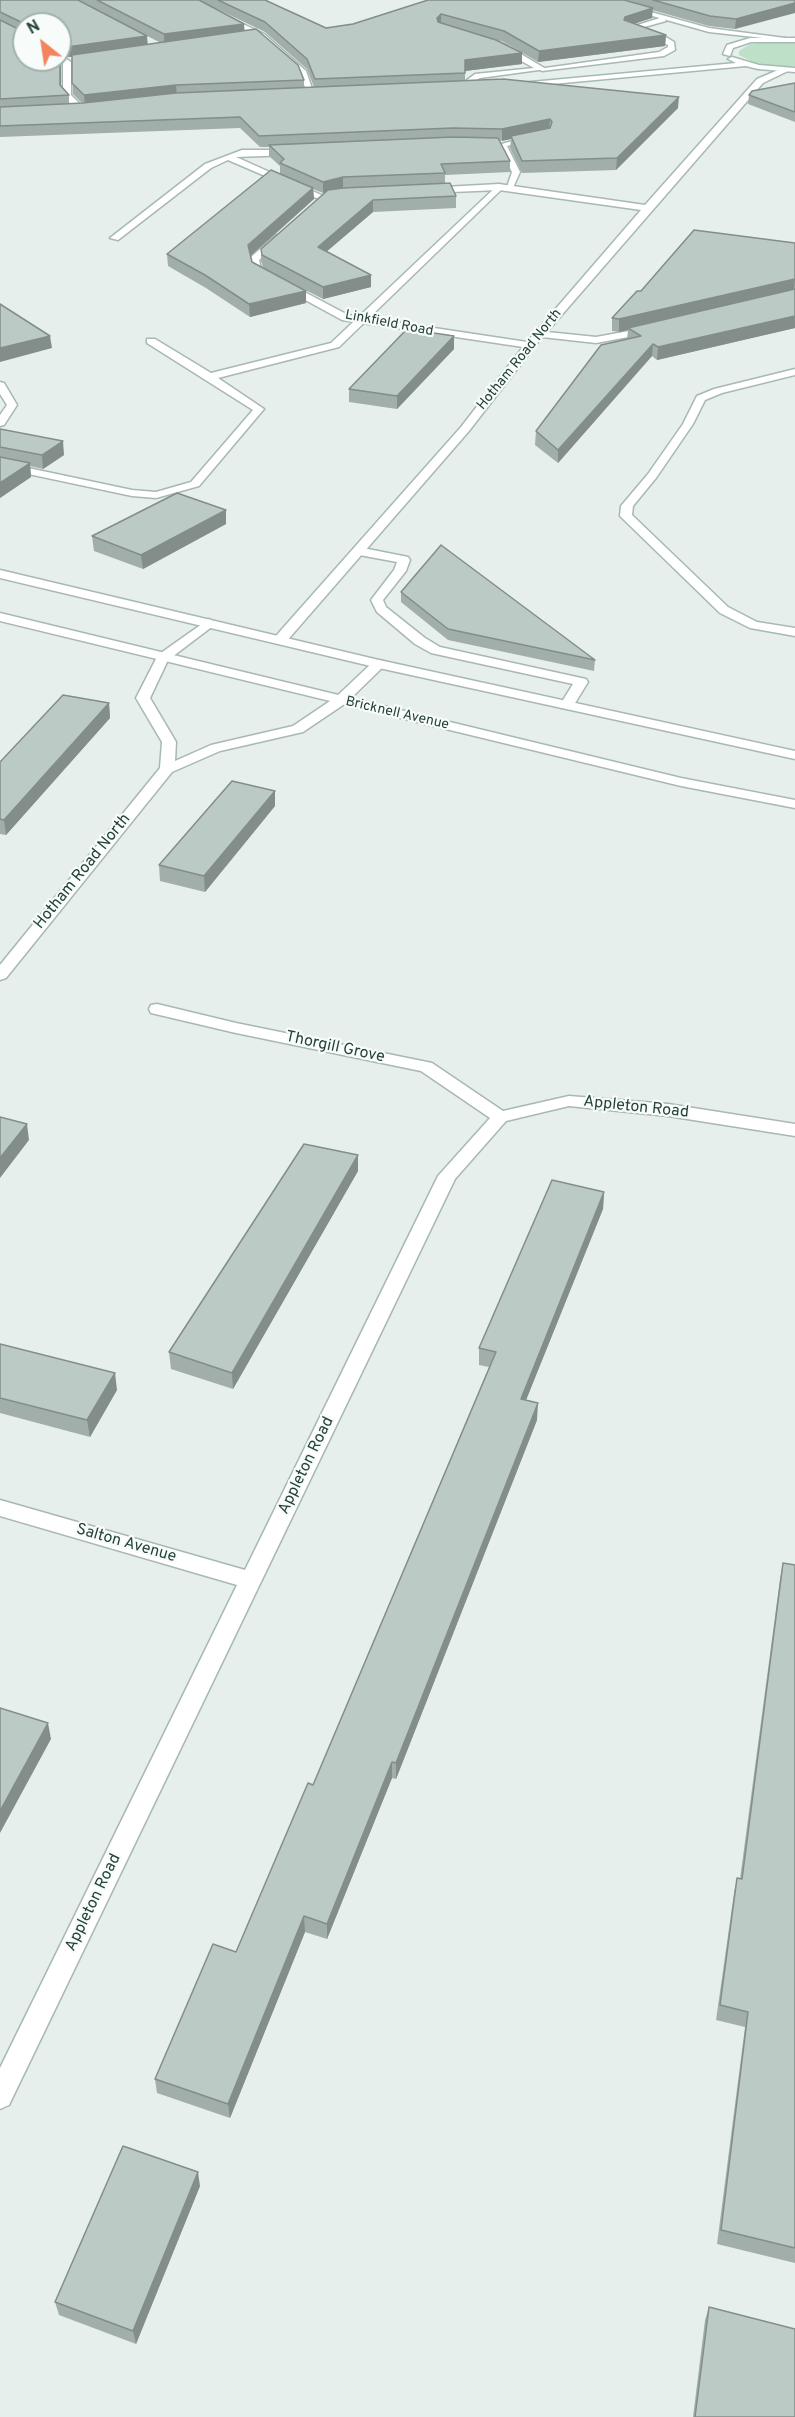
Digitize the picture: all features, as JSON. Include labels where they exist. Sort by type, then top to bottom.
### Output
[{"type":"street","points":[[186,0],[261,36],[303,73],[312,95]]},
{"type":"street","points":[[599,0],[709,30],[795,40]]},
{"type":"street","points":[[472,88],[471,80],[478,76],[661,54],[672,48],[670,44],[661,38],[629,29],[663,19]]},
{"type":"street","points":[[709,30],[726,39],[732,59],[758,67],[791,70]]},
{"type":"street","points":[[239,39],[261,36]]},
{"type":"street","points":[[638,73],[697,62],[750,40],[781,38]]},
{"type":"street","points":[[490,42],[518,54],[542,69]]},
{"type":"street","points":[[72,60],[77,60]]},
{"type":"street","points":[[508,85],[744,64]]},
{"type":"street","points":[[758,67],[760,81]]},
{"type":"street","name":"Hotham Road North","points":[[280,640],[465,429],[530,345],[760,81],[791,70]]},
{"type":"street","points":[[65,72],[68,96],[81,110]]},
{"type":"street","points":[[461,88],[484,87]]},
{"type":"street","points":[[301,96],[324,94]]},
{"type":"street","points":[[70,110],[92,109]]},
{"type":"street","points":[[490,143],[502,145],[546,135]]},
{"type":"street","points":[[212,378],[216,374],[335,345],[504,188],[516,172],[502,145]]},
{"type":"street","points":[[115,238],[208,166],[242,153],[299,151]]},
{"type":"street","points":[[228,157],[329,197],[313,207]]},
{"type":"street","points":[[422,190],[504,188],[648,208]]},
{"type":"street","name":"Linkfield Road","points":[[289,229],[254,259],[257,270],[345,318],[423,332],[530,345]]},
{"type":"street","points":[[540,334],[596,340],[664,327]]},
{"type":"street","points":[[0,465],[132,493],[156,495],[195,484],[259,409],[151,341]]},
{"type":"street","points":[[795,372],[718,391],[701,398],[676,441],[652,476],[627,506],[626,516],[724,610],[754,625],[795,632]]},
{"type":"street","points":[[0,385],[12,405],[0,423]]},
{"type":"street","points":[[358,550],[404,560],[400,571],[376,600],[381,609],[420,641],[436,650],[581,682],[567,705]]},
{"type":"street","points":[[0,574],[379,664],[795,754]]},
{"type":"street","name":"Bricknell Avenue","points":[[0,617],[681,782],[795,804]]},
{"type":"street","points":[[167,769],[169,742],[143,698],[163,658],[209,623]]},
{"type":"street","name":"Hotham Road North","points":[[0,975],[167,769],[216,748],[298,729],[341,700],[379,664]]},
{"type":"street","name":"Thorgill Grove","points":[[157,1009],[426,1067],[500,1117]]},
{"type":"street","name":"Appleton Road","points":[[0,2096],[447,1176],[500,1117],[569,1101],[668,1110],[795,1130]]},
{"type":"street","name":"Salton Avenue","points":[[0,1508],[252,1581]]},
{"type":"green space","points":[[775,41],[795,42],[795,67],[765,65],[739,55],[739,51],[750,44]]},
{"type":"building","points":[[0,0],[78,0],[147,36],[72,46],[72,12],[12,12],[12,18],[0,12]]},
{"type":"building","points":[[97,0],[199,0],[244,24],[164,34]]},
{"type":"building","points":[[218,0],[265,0],[326,28],[353,24],[428,0],[624,0],[653,8],[625,17],[624,20],[666,35],[539,51],[504,31],[441,14],[437,18],[438,22],[496,40],[522,53],[465,60],[465,73],[315,79],[307,59],[265,22]]},
{"type":"building","points":[[653,0],[795,0],[795,3],[736,19],[710,16]]},
{"type":"building","points":[[0,20],[12,26],[12,72],[60,72],[60,85],[69,95],[0,99]]},
{"type":"building","points":[[256,29],[298,65],[304,80],[176,85],[84,95],[72,83],[72,55]]},
{"type":"building","points":[[503,79],[679,97],[617,158],[522,161],[511,136],[550,128],[552,122],[550,119],[502,129],[453,128],[259,136],[240,117],[0,126],[0,107],[83,103],[176,93]]},
{"type":"building","points":[[795,83],[795,112],[749,95],[752,91]]},
{"type":"building","points":[[453,137],[498,138],[510,161],[441,164],[445,173],[343,177],[323,182],[280,163],[284,159],[269,145]]},
{"type":"building","points":[[271,170],[313,188],[248,245],[252,262],[306,291],[249,304],[205,275],[167,254]]},
{"type":"building","points":[[450,183],[456,196],[373,200],[318,247],[371,275],[323,287],[262,255],[261,249],[328,190]]},
{"type":"building","points":[[694,230],[795,243],[795,279],[619,319],[612,318],[637,291],[641,291]]},
{"type":"building","points":[[795,289],[795,316],[658,347],[653,344],[558,450],[536,431],[601,345],[641,336],[628,328]]},
{"type":"building","points":[[0,304],[50,336],[0,348]]},
{"type":"building","points":[[407,329],[454,336],[397,396],[349,389]]},
{"type":"building","points":[[0,429],[63,441],[42,455],[0,447]]},
{"type":"building","points":[[0,457],[30,463],[0,483]]},
{"type":"building","points":[[177,493],[226,510],[141,555],[92,536]]},
{"type":"building","points":[[441,545],[595,660],[448,629],[401,592]]},
{"type":"building","points":[[63,695],[109,703],[4,820],[0,819],[0,762]]},
{"type":"building","points":[[232,781],[275,791],[204,876],[159,865]]},
{"type":"building","points":[[0,1117],[27,1124],[0,1158]]},
{"type":"building","points":[[304,1144],[358,1155],[232,1373],[169,1352]]},
{"type":"building","points":[[552,1180],[604,1192],[521,1399],[538,1403],[396,1763],[392,1762],[327,1924],[304,1916],[228,2104],[155,2079],[213,1944],[236,1952],[308,1783],[313,1785],[496,1352],[479,1348]]},
{"type":"building","points":[[0,1344],[115,1373],[87,1420],[0,1398]]},
{"type":"building","points":[[783,1563],[795,1565],[795,2248],[721,2230],[748,2012],[720,2005],[737,1878],[742,1879]]},
{"type":"building","points":[[0,1708],[48,1723],[0,1811]]},
{"type":"building","points":[[123,2146],[198,2172],[133,2331],[55,2302]]},
{"type":"building","points":[[709,2307],[795,2329],[795,2417],[695,2417]]}]
